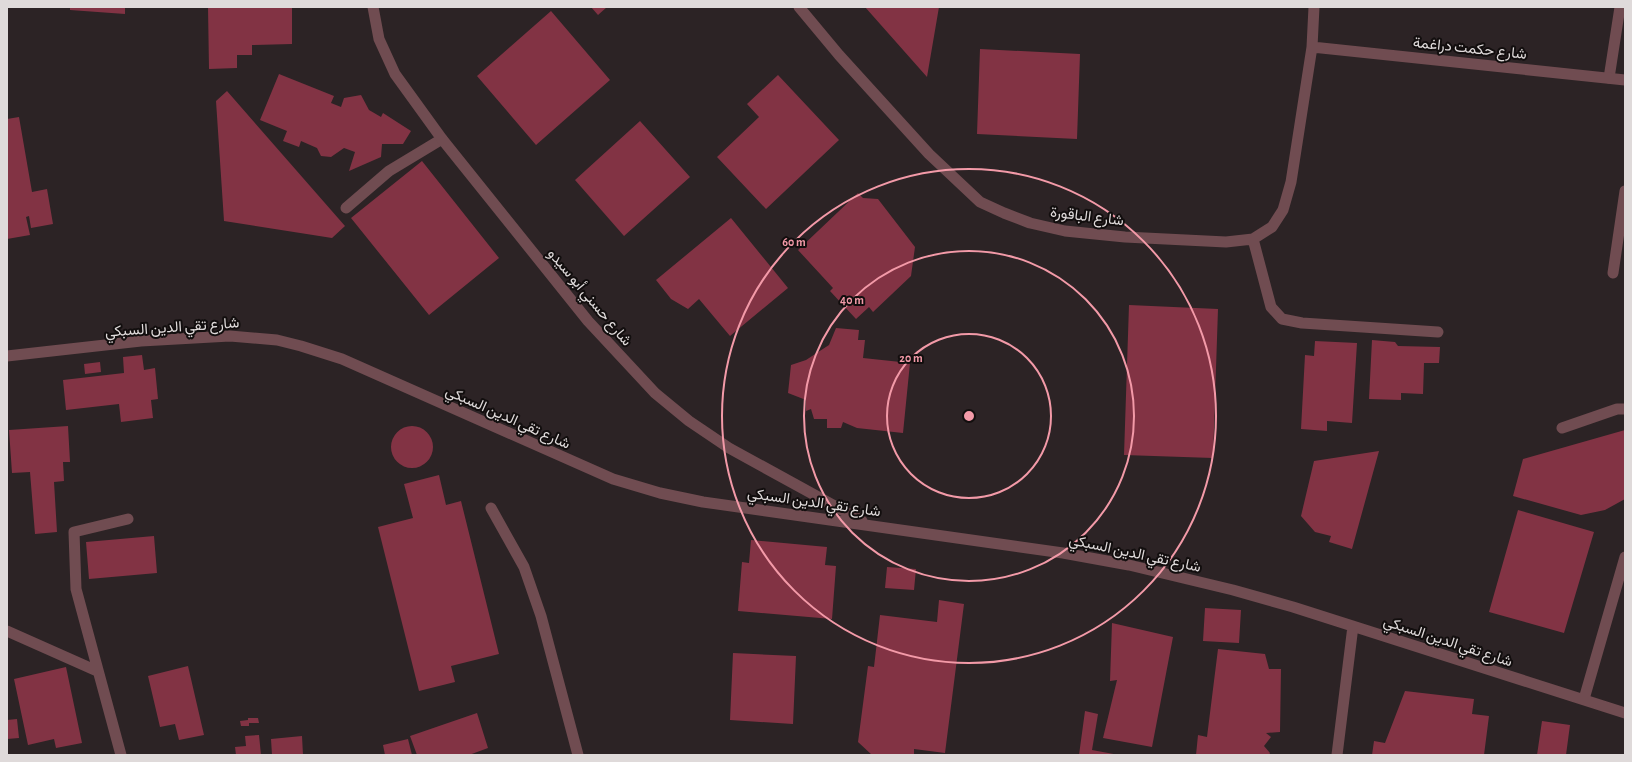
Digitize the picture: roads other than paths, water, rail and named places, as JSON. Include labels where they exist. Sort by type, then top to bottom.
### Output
[{"type":"street","name":"شارع حسني أبو سيدو","points":[[373,7],[379,39],[395,74],[442,139],[588,321],[655,393],[689,421],[729,448],[870,525]]},
{"type":"street","name":"شارع الباقورة","points":[[799,7],[929,154],[980,202],[1030,223],[1065,231],[1190,241],[1226,242],[1253,239],[1272,227],[1283,210],[1291,182],[1312,46],[1314,7]]},
{"type":"street","points":[[1609,78],[1620,7]]},
{"type":"street","name":"شارع حكمت دراغمة","points":[[1312,46],[1625,80]]},
{"type":"street","points":[[346,208],[389,171],[442,139]]},
{"type":"street","points":[[1613,273],[1625,191]]},
{"type":"street","points":[[1253,239],[1271,307],[1282,319],[1302,323],[1438,332]]},
{"type":"street","name":"شارع تقي الدين السبكي","points":[[7,356],[178,338],[242,336],[277,340],[311,348],[342,359],[613,479],[660,493],[704,502],[1063,552],[1129,565],[1233,590],[1293,607],[1625,713]]},
{"type":"street","points":[[1562,428],[1617,409],[1625,409]]},
{"type":"street","points":[[491,508],[524,567],[541,616],[578,755]]},
{"type":"street","points":[[121,755],[76,589],[74,532],[128,519]]},
{"type":"street","points":[[1584,699],[1625,557]]},
{"type":"street","points":[[1337,755],[1353,626]]},
{"type":"street","points":[[7,631],[97,671]]}]
